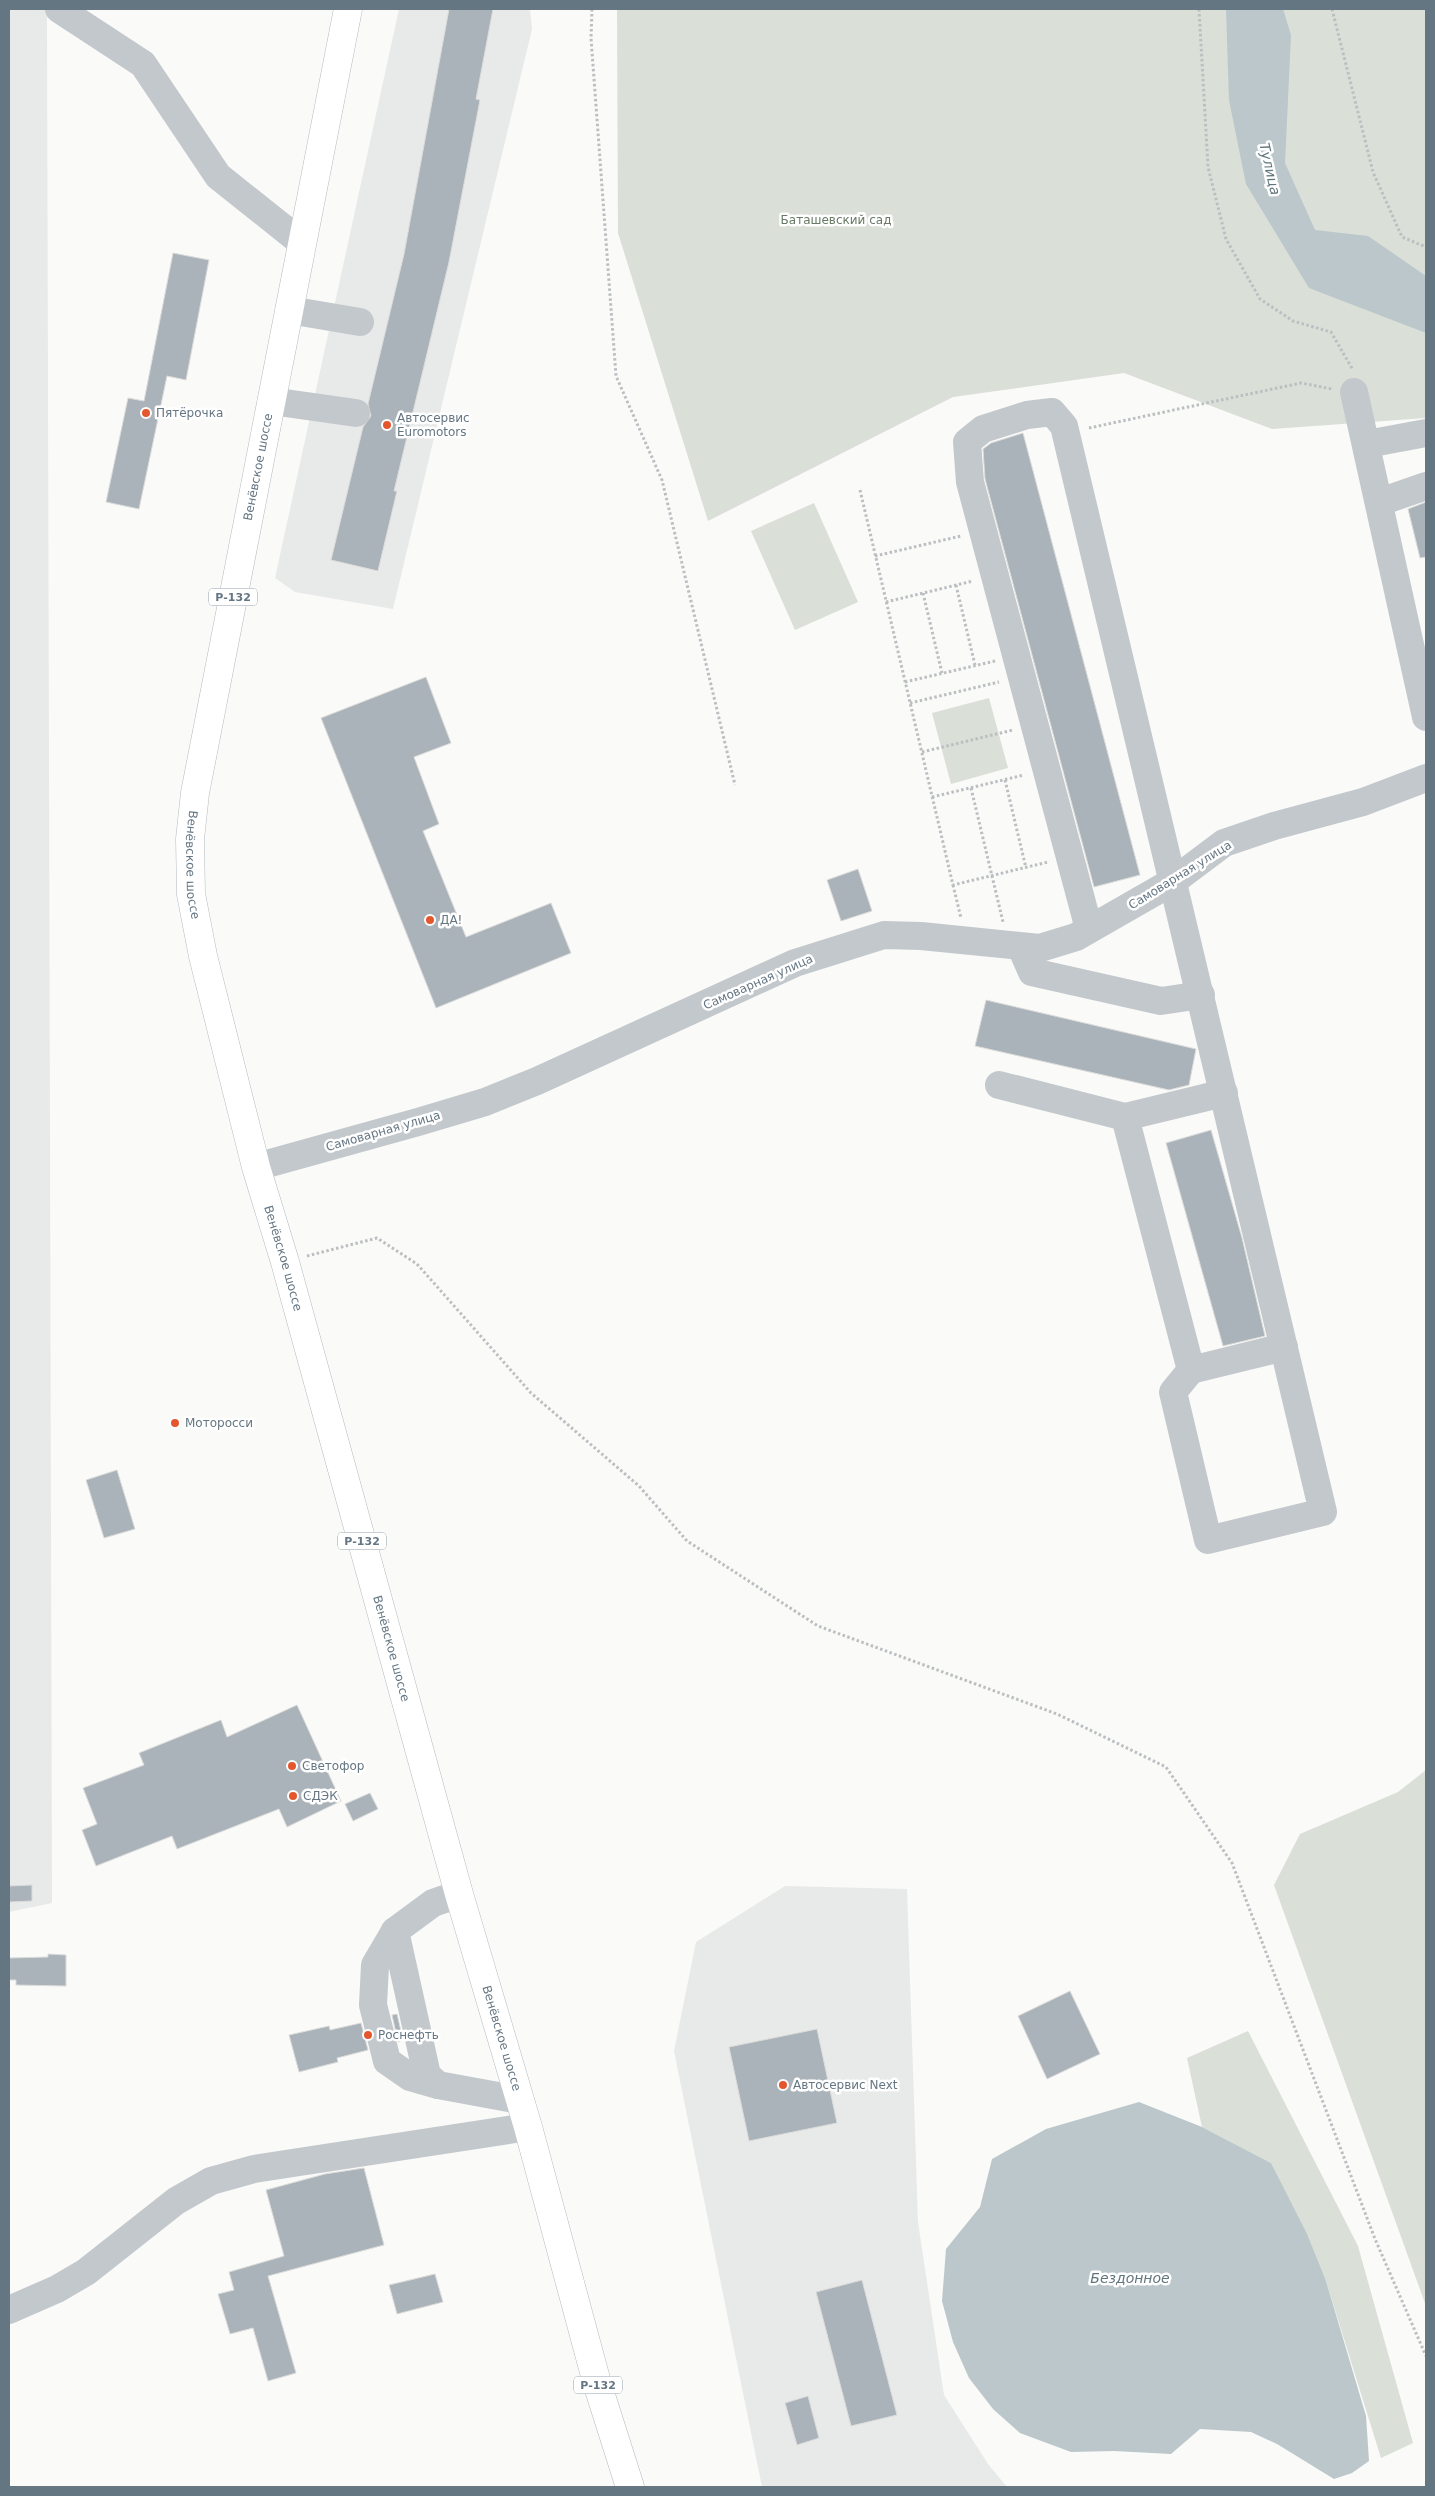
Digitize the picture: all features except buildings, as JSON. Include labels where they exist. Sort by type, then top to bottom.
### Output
[{"type":"main road","name":"Венёвское шоссе","points":[[348,9],[195,793],[190,839],[191,894],[203,956],[256,1167],[285,1262],[459,1894],[528,2127],[597,2383],[630,2487]]},
{"type":"street","points":[[59,9],[143,64],[218,176],[302,243]]},
{"type":"street","points":[[289,310],[360,322]]},
{"type":"street","points":[[1354,392],[1380,502],[1426,717]]},
{"type":"street","points":[[271,400],[356,413]]},
{"type":"street","points":[[1089,929],[970,482],[967,442],[983,429],[1026,415],[1052,412],[1064,426],[1066,433],[1172,882],[1201,995],[1323,1512],[1208,1540],[1173,1392],[1191,1370],[1284,1347]]},
{"type":"street","points":[[1367,444],[1426,432]]},
{"type":"street","points":[[1380,502],[1426,486]]},
{"type":"street","name":"Самоварная улица","points":[[256,1167],[484,1102],[546,1077],[796,963],[884,935],[922,936],[1015,947],[1040,948],[1076,937],[1172,882],[1224,844],[1274,826],[1363,802],[1426,778]]},
{"type":"street","points":[[1015,947],[1032,972],[1161,1001],[1201,995]]},
{"type":"street","points":[[999,1085],[1125,1117],[1224,1093]]},
{"type":"street","points":[[1125,1117],[1191,1370]]},
{"type":"street","points":[[459,1894],[433,1902],[395,1931],[375,1965],[373,2005],[387,2061],[410,2077],[438,2085],[520,2100]]},
{"type":"street","points":[[395,1931],[428,2074],[438,2085]]},
{"type":"street","points":[[9,2310],[57,2289],[86,2272],[176,2201],[211,2181],[254,2169],[528,2127]]},
{"type":"path","points":[[592,9],[591,38],[616,376],[662,480],[735,785]]},
{"type":"path","points":[[1066,433],[1301,383],[1354,392],[1356,375],[1331,332],[1293,321],[1260,299],[1226,239],[1208,167],[1199,9]]},
{"type":"path","points":[[1332,9],[1373,172],[1402,237],[1426,247]]},
{"type":"path","points":[[860,490],[967,942]]},
{"type":"path","points":[[876,556],[984,531]]},
{"type":"path","points":[[886,602],[996,576]]},
{"type":"path","points":[[956,585],[975,665]]},
{"type":"path","points":[[923,593],[942,673]]},
{"type":"path","points":[[905,682],[975,665],[1019,666]]},
{"type":"path","points":[[910,703],[1019,666]]},
{"type":"path","points":[[922,752],[1035,725]]},
{"type":"path","points":[[932,797],[1047,770]]},
{"type":"path","points":[[1005,780],[1026,868]]},
{"type":"path","points":[[971,788],[992,875],[1015,947]]},
{"type":"path","points":[[953,885],[1070,857]]},
{"type":"path","points":[[285,1262],[376,1238],[417,1264],[530,1393],[639,1486],[687,1541],[818,1626],[1057,1714],[1166,1767],[1232,1863],[1375,2239],[1426,2356]]},
{"type":"shaded area","points":[[9,9],[47,9],[52,1903],[9,1912]]},
{"type":"shaded area","points":[[399,9],[530,9],[532,29],[393,609],[295,592],[275,578]]},
{"type":"shaded area","points":[[785,1886],[907,1889],[918,2222],[944,2395],[988,2464],[1007,2487],[762,2487],[674,2051],[696,1942]]},
{"type":"green space","name":"Баташевский сад","points":[[617,9],[1426,9],[1426,418],[1272,429],[1124,373],[953,397],[708,521],[618,233]]},
{"type":"green space","points":[[814,503],[858,602],[795,630],[751,531]]},
{"type":"green space","points":[[989,698],[1008,768],[951,784],[932,713]]},
{"type":"green space","points":[[1426,1770],[1426,2306],[1274,1885],[1300,1834],[1398,1792]]},
{"type":"green space","points":[[1248,2031],[1358,2246],[1413,2443],[1381,2458],[1326,2281],[1271,2163],[1202,2127],[1187,2058]]},
{"type":"water","name":"Тулица","points":[[1226,9],[1283,9],[1291,35],[1285,163],[1315,230],[1368,236],[1426,276],[1426,333],[1309,288],[1246,184],[1229,100]]},
{"type":"water","name":"Бездонное","points":[[1139,2102],[1202,2127],[1271,2163],[1307,2234],[1326,2281],[1366,2416],[1369,2461],[1352,2473],[1334,2479],[1277,2444],[1251,2432],[1200,2429],[1171,2454],[1114,2451],[1071,2452],[1020,2433],[993,2409],[969,2378],[953,2342],[942,2301],[946,2249],[980,2207],[992,2159],[1046,2129]]},
{"type":"place","name":"Пятёрочка","points":[[146,413]]},
{"type":"place","name":"Автосервис Euromotors","points":[[387,425]]},
{"type":"place","name":"ДА!","points":[[430,920]]},
{"type":"place","name":"Моторосси","points":[[175,1423]]},
{"type":"place","name":"Светофор","points":[[292,1766]]},
{"type":"place","name":"СДЭК","points":[[293,1796]]},
{"type":"place","name":"Роснефть","points":[[368,2035]]},
{"type":"place","name":"Автосервис Next","points":[[783,2085]]}]
